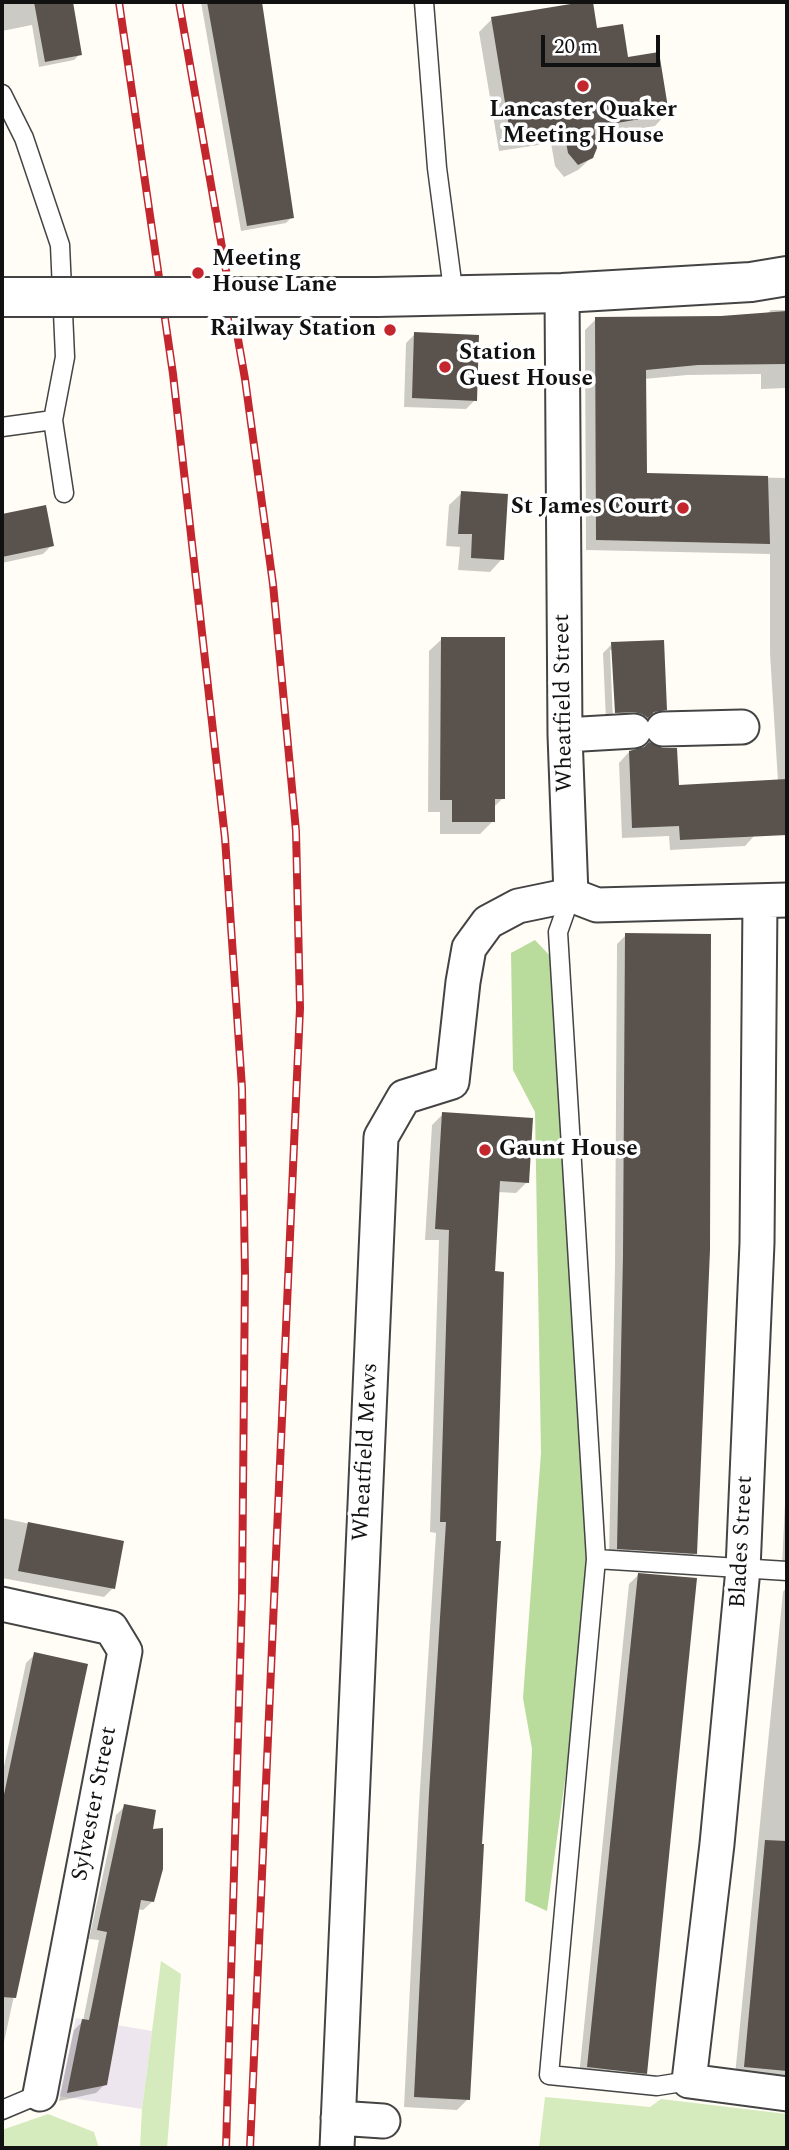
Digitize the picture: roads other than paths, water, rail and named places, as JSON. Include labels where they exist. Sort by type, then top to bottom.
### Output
[{"type":"street","points":[[16,297],[454,297],[751,282],[787,276]]},
{"type":"street","name":"Wheatfield Street","points":[[562,293],[565,735],[570,894]]},
{"type":"street","points":[[565,735],[742,727]]},
{"type":"street","points":[[570,894],[597,905],[774,901]]},
{"type":"street","name":"Wheatfield Mews","points":[[383,2121],[337,2133],[381,1137],[404,1097],[452,1082],[469,948],[488,922],[518,906],[570,894]]},
{"type":"street","name":"Blades Street","points":[[689,2081],[717,1844],[743,1569],[774,901]]},
{"type":"street","name":"Sylvester Street","points":[[2,1604],[111,1628],[125,1651],[40,2094]]},
{"type":"street","points":[[689,2081],[787,2094]]},
{"type":"lane","points":[[424,2],[437,168],[454,297]]},
{"type":"lane","points":[[2,94],[24,138],[60,245],[65,357],[53,420],[64,493]]},
{"type":"lane","points":[[2,427],[53,420]]},
{"type":"lane","points":[[570,894],[558,932],[596,1559],[549,2075],[657,2086],[689,2081]]},
{"type":"lane","points":[[596,1559],[787,1570]]},
{"type":"lane","points":[[2,2110],[40,2094]]},
{"type":"railway","points":[[119,2],[173,374],[225,838],[242,1088],[245,1275],[242,1598],[226,2148]]},
{"type":"railway","points":[[179,2],[245,379],[273,584],[296,831],[300,1008],[250,2148]]},
{"type":"place","name":"Lancaster Quaker Meeting House","points":[[583,86]]},
{"type":"place","name":"Meeting House Lane","points":[[198,273]]},
{"type":"place","name":"Railway Station","points":[[390,330]]},
{"type":"place","name":"Station Guest House","points":[[445,367]]},
{"type":"place","name":"St James Court","points":[[683,508]]},
{"type":"place","name":"Gaunt House","points":[[485,1150]]}]
